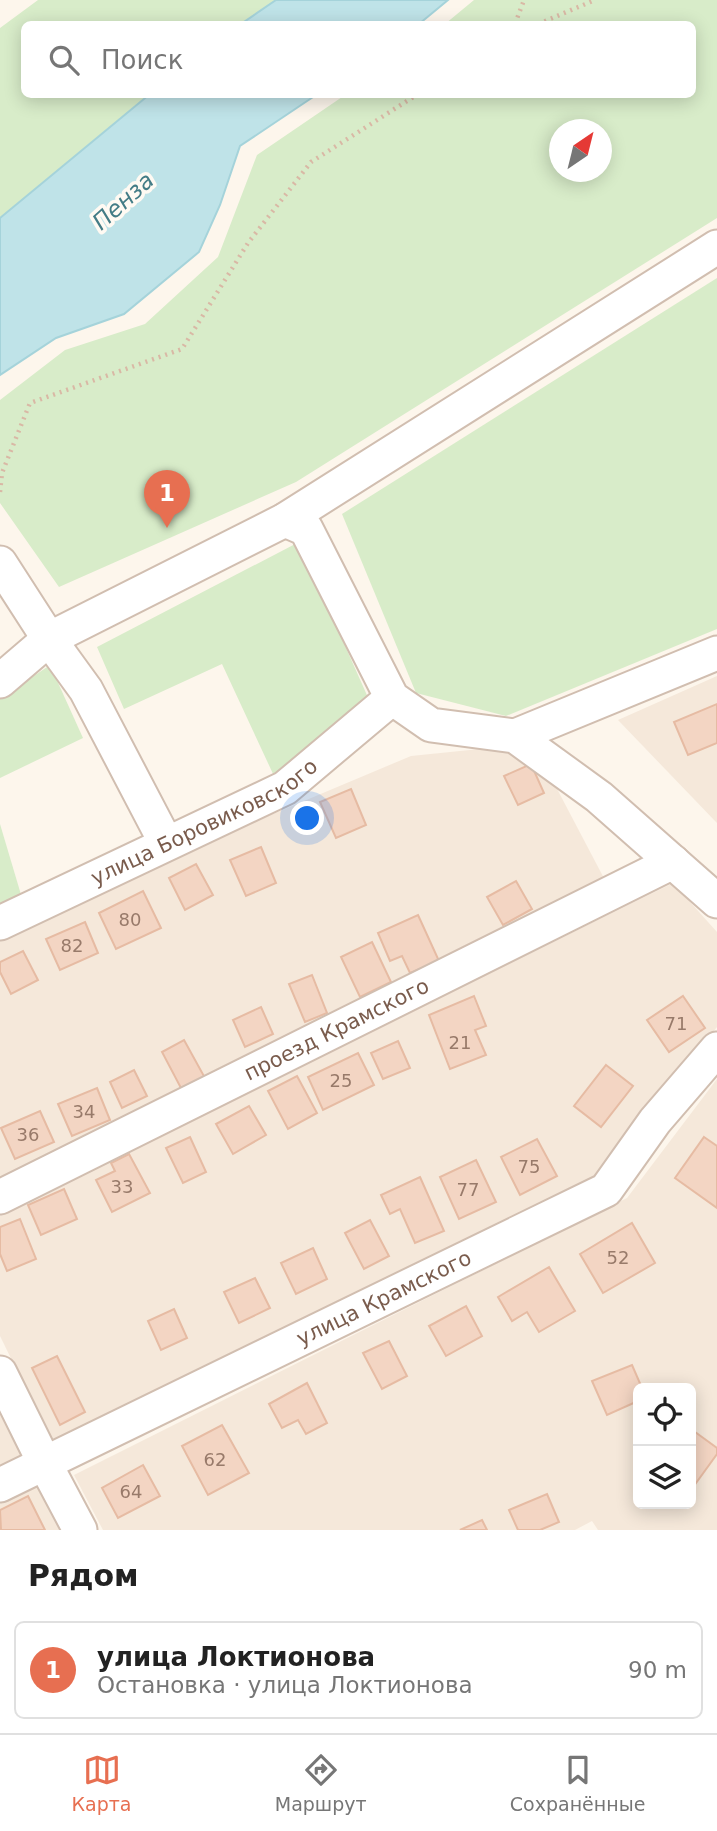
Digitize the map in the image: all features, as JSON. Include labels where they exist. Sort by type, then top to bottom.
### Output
[{"type":"street","points":[[0,681],[49,639],[285,520],[717,247]]},
{"type":"street","points":[[285,520],[306,529],[392,698],[432,726],[515,736],[599,797],[717,901]]},
{"type":"street","points":[[0,563],[86,690],[166,843]]},
{"type":"street","points":[[515,736],[717,653]]},
{"type":"street","name":"улица Боровиковского","points":[[0,923],[285,788],[392,698]]},
{"type":"street","name":"проезд Крамского","points":[[0,1197],[673,862]]},
{"type":"street","name":"улица Крамского","points":[[0,1485],[606,1190],[655,1121],[717,1049]]},
{"type":"street","points":[[0,1373],[80,1530]]},
{"type":"path","points":[[517,21],[524,0]]},
{"type":"path","points":[[545,21],[595,0]]},
{"type":"path","points":[[0,492],[2,472],[30,403],[182,349],[248,243],[311,162],[412,98]]},
{"type":"shaded area","points":[[717,676],[717,823],[618,720]]},
{"type":"shaded area","points":[[509,746],[545,766],[607,884],[0,1186],[0,939],[173,856],[411,756]]},
{"type":"shaded area","points":[[673,883],[717,932],[717,1027],[596,1176],[53,1444],[0,1336],[0,1213]]},
{"type":"shaded area","points":[[717,1079],[717,1530],[598,1530],[592,1521],[575,1530],[103,1530],[74,1475],[627,1198]]},
{"type":"shaded area","points":[[0,1400],[30,1460],[0,1474]]},
{"type":"shaded area","points":[[37,1482],[63,1530],[0,1530],[0,1499]]},
{"type":"green space","points":[[38,0],[276,0],[245,21],[21,21],[21,98],[146,98],[0,218],[0,28]]},
{"type":"green space","points":[[474,0],[717,0],[717,218],[296,482],[59,587],[0,503],[0,400],[65,350],[145,324],[218,257],[257,155],[341,98],[696,98],[696,21],[449,21]]},
{"type":"green space","points":[[717,278],[717,629],[506,716],[416,693],[342,514]]},
{"type":"green space","points":[[299,542],[370,702],[274,776],[222,664],[124,709],[97,647]]},
{"type":"green space","points":[[50,665],[83,738],[0,778],[0,699]]},
{"type":"green space","points":[[0,824],[22,898],[0,909]]},
{"type":"water","points":[[276,0],[448,0],[423,21],[245,21]]},
{"type":"water","name":"Пенза","points":[[145,98],[312,98],[240,146],[220,205],[199,252],[124,314],[56,338],[0,375],[0,218]]},
{"type":"building","points":[[717,704],[717,743],[688,755],[674,722]]},
{"type":"building","points":[[531,764],[544,793],[518,805],[504,776]]},
{"type":"building","points":[[351,789],[366,825],[336,838],[320,802]]},
{"type":"building","points":[[261,847],[276,883],[246,896],[230,860]]},
{"type":"building","points":[[196,864],[213,895],[185,910],[169,878]]},
{"type":"building","points":[[516,881],[532,909],[503,925],[487,897]]},
{"type":"building","points":[[143,891],[161,928],[116,949],[99,913]]},
{"type":"building","points":[[418,915],[439,961],[410,973],[402,956],[390,961],[378,933]]},
{"type":"building","points":[[85,922],[98,953],[60,970],[46,939]]},
{"type":"building","points":[[372,942],[391,982],[360,997],[341,957]]},
{"type":"building","points":[[23,951],[38,980],[11,994],[0,972],[0,962]]},
{"type":"building","points":[[312,975],[327,1013],[305,1022],[289,984]]},
{"type":"building","points":[[474,996],[486,1026],[475,1030],[486,1055],[450,1069],[429,1015]]},
{"type":"building","points":[[683,996],[705,1028],[669,1052],[647,1020]]},
{"type":"building","points":[[261,1007],[273,1034],[245,1047],[233,1020]]},
{"type":"building","points":[[184,1040],[205,1078],[182,1090],[162,1052]]},
{"type":"building","points":[[398,1041],[410,1068],[383,1079],[371,1053]]},
{"type":"building","points":[[358,1053],[374,1085],[323,1110],[308,1077]]},
{"type":"building","points":[[606,1065],[633,1086],[601,1127],[574,1106]]},
{"type":"building","points":[[134,1070],[147,1096],[122,1108],[110,1082]]},
{"type":"building","points":[[297,1076],[317,1113],[288,1129],[268,1091]]},
{"type":"building","points":[[97,1088],[110,1120],[72,1136],[58,1104]]},
{"type":"building","points":[[249,1106],[266,1135],[233,1154],[216,1124]]},
{"type":"building","points":[[40,1111],[54,1142],[15,1159],[1,1128]]},
{"type":"building","points":[[190,1137],[206,1172],[183,1183],[166,1148]]},
{"type":"building","points":[[704,1137],[717,1146],[717,1208],[675,1178]]},
{"type":"building","points":[[537,1139],[557,1176],[520,1195],[501,1157]]},
{"type":"building","points":[[129,1154],[150,1193],[112,1212],[96,1180],[115,1171],[111,1163]]},
{"type":"building","points":[[476,1160],[496,1202],[459,1219],[440,1177]]},
{"type":"building","points":[[420,1177],[444,1231],[415,1243],[400,1209],[390,1214],[381,1195]]},
{"type":"building","points":[[64,1189],[77,1219],[41,1235],[28,1205]]},
{"type":"building","points":[[20,1219],[36,1259],[7,1271],[0,1254],[0,1227]]},
{"type":"building","points":[[370,1220],[389,1256],[364,1269],[345,1233]]},
{"type":"building","points":[[632,1223],[655,1263],[603,1293],[580,1254]]},
{"type":"building","points":[[313,1248],[327,1279],[296,1294],[281,1263]]},
{"type":"building","points":[[549,1267],[575,1311],[539,1332],[527,1312],[512,1321],[498,1297]]},
{"type":"building","points":[[255,1278],[270,1308],[239,1323],[224,1292]]},
{"type":"building","points":[[466,1306],[482,1336],[446,1356],[429,1326]]},
{"type":"building","points":[[174,1309],[187,1338],[161,1350],[148,1321]]},
{"type":"building","points":[[389,1341],[407,1376],[382,1389],[363,1353]]},
{"type":"building","points":[[57,1356],[85,1412],[60,1425],[32,1368]]},
{"type":"building","points":[[632,1365],[640,1383],[633,1383],[633,1403],[607,1415],[592,1381]]},
{"type":"building","points":[[307,1383],[327,1423],[306,1434],[298,1420],[282,1428],[269,1404]]},
{"type":"building","points":[[222,1425],[249,1473],[208,1495],[182,1446]]},
{"type":"building","points":[[696,1433],[717,1448],[717,1454],[696,1483]]},
{"type":"building","points":[[143,1465],[160,1496],[118,1518],[102,1488]]},
{"type":"building","points":[[547,1494],[559,1522],[540,1530],[518,1530],[509,1510]]},
{"type":"building","points":[[28,1496],[45,1530],[1,1530],[0,1510]]},
{"type":"building","points":[[482,1520],[487,1530],[460,1530]]},
{"type":"place","name":"улица Локтионова","points":[[167,528]]}]
